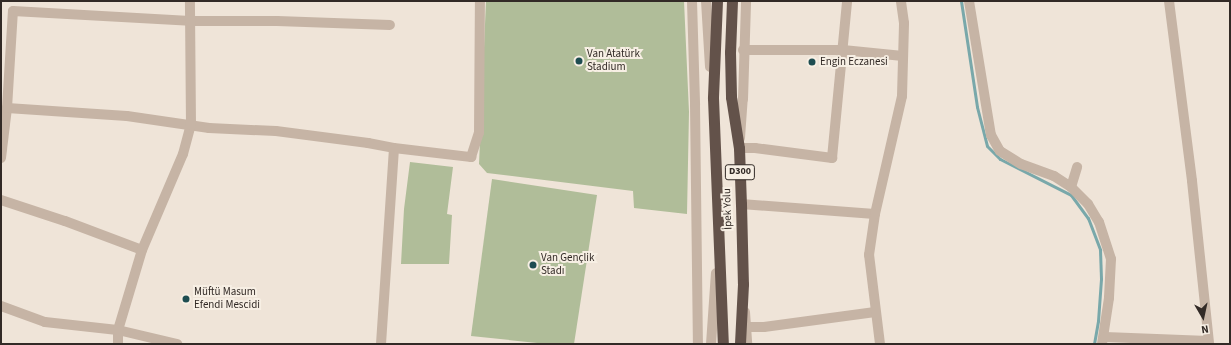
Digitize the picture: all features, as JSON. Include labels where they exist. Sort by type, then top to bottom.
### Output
[{"type":"highway","name":"İpek Yolu","points":[[717,1],[713,98],[723,344]]},
{"type":"highway","name":"İpek Yolu","points":[[732,1],[730,52],[731,97],[739,148],[743,284],[740,344]]},
{"type":"street","points":[[118,344],[118,330],[142,250],[183,154],[191,125],[190,1]]},
{"type":"street","points":[[7,108],[127,116],[209,128],[276,131],[368,143],[394,148],[471,157],[480,133],[480,1]]},
{"type":"street","points":[[692,1],[696,113],[698,344]]},
{"type":"street","points":[[706,1],[713,98]]},
{"type":"street","points":[[746,1],[743,50],[743,99],[739,148],[755,148],[832,158],[847,1]]},
{"type":"street","points":[[880,344],[869,255],[875,214],[902,96],[904,23],[901,1]]},
{"type":"street","points":[[969,1],[991,135],[1000,151],[1021,164],[1054,176],[1071,187],[1088,204],[1099,222],[1111,259],[1109,298],[1104,340],[1208,343],[1192,181],[1169,1]]},
{"type":"street","points":[[1,158],[7,108],[13,11],[190,21],[277,21],[390,25]]},
{"type":"street","points":[[743,50],[843,50],[903,56]]},
{"type":"street","points":[[381,344],[394,148]]},
{"type":"street","points":[[1071,187],[1077,167]]},
{"type":"street","points":[[1,200],[65,221],[142,250]]},
{"type":"street","points":[[741,204],[875,214]]},
{"type":"street","points":[[709,343],[718,244]]},
{"type":"street","points":[[743,284],[747,344]]},
{"type":"street","points":[[1,306],[45,322],[118,330],[177,344]]},
{"type":"street","points":[[747,327],[764,327],[875,312]]},
{"type":"green space","points":[[486,1],[684,1],[689,112],[687,214],[634,208],[633,191],[487,173],[479,164]]},
{"type":"green space","points":[[410,162],[453,167],[447,214],[452,215],[449,264],[401,264],[404,209]]},
{"type":"green space","name":"Van Gençlik Stadı","points":[[492,179],[597,195],[574,344],[547,344],[471,336]]},
{"type":"waterway","points":[[961,1],[977,107],[987,146],[1000,159],[1071,195],[1088,218],[1100,250],[1101,279],[1098,321],[1094,344]]},
{"type":"place","name":"Van Atatürk Stadium","points":[[579,61]]},
{"type":"place","name":"Engin Eczanesi","points":[[812,62]]},
{"type":"place","name":"Van Gençlik Stadı","points":[[533,265]]},
{"type":"place","name":"Müftü Masum Efendi Mescidi","points":[[186,299]]}]
